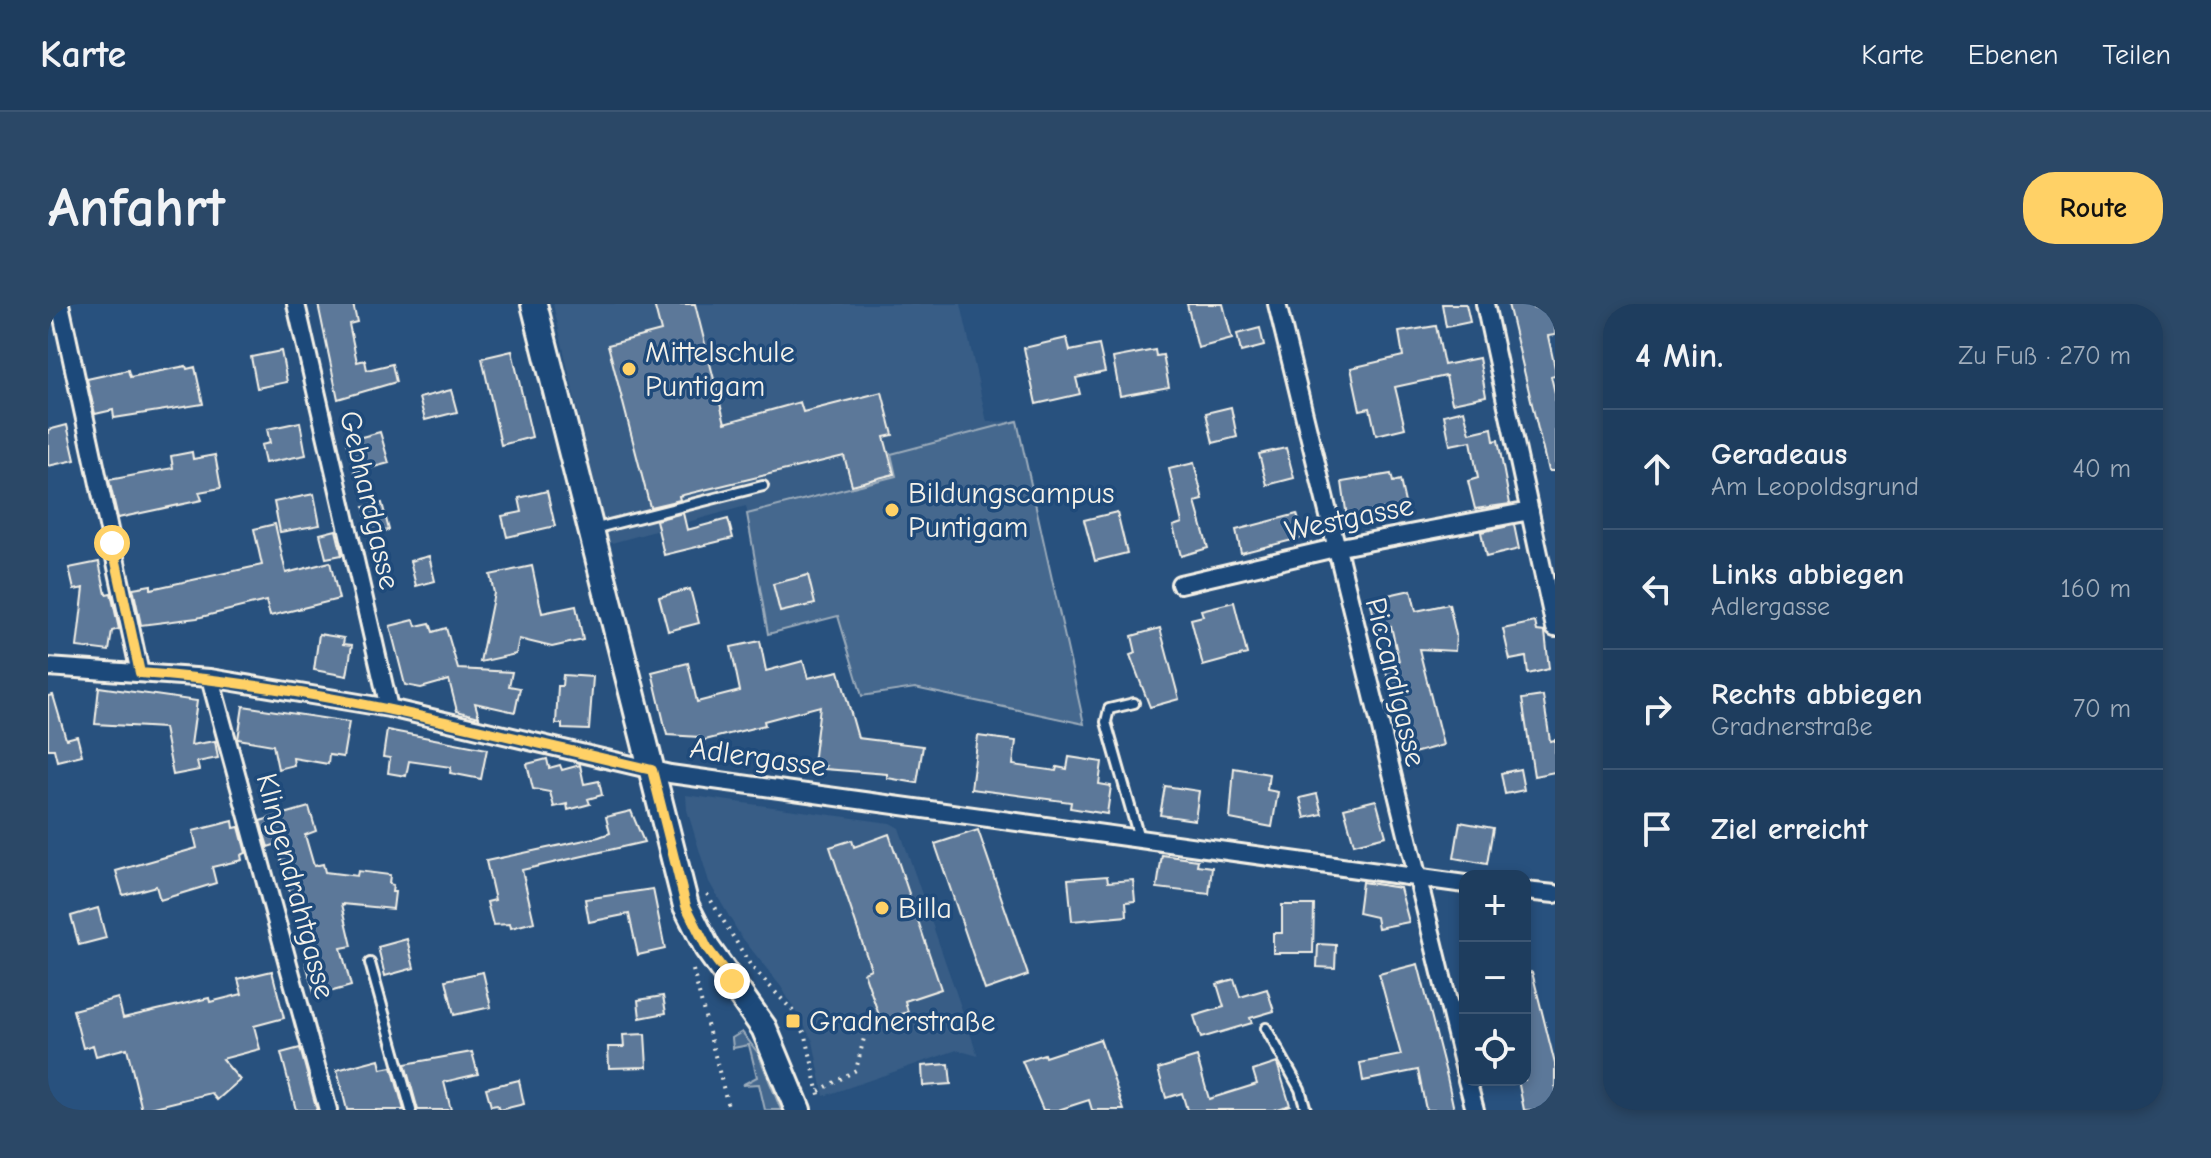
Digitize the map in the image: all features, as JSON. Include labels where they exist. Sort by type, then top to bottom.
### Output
[{"type":"main road","points":[[534,304],[686,906],[707,948],[764,1028],[810,1109]]},
{"type":"street","points":[[60,304],[140,673]]},
{"type":"street","name":"Gebhardgasse","points":[[296,304],[389,708]]},
{"type":"street","name":"Piccardigasse","points":[[1277,304],[1459,1048]]},
{"type":"street","points":[[1485,304],[1555,628]]},
{"type":"street","name":"Westgasse","points":[[1180,584],[1335,548],[1530,511]]},
{"type":"street","name":"Adlergasse","points":[[48,667],[210,678],[389,708],[652,770],[1459,883]]},
{"type":"street","name":"Klingendrahtgasse","points":[[210,678],[328,1110]]},
{"type":"street","points":[[1531,892],[1555,894]]},
{"type":"street","points":[[1469,1086],[1475,1110]]},
{"type":"lane","points":[[592,529],[763,486]]},
{"type":"lane","points":[[1134,703],[1109,709],[1106,722],[1139,839]]},
{"type":"lane","points":[[370,963],[411,1110]]},
{"type":"lane","points":[[1266,1028],[1300,1089],[1306,1110]]},
{"type":"path","points":[[705,889],[751,966],[792,1010],[806,1036],[819,1091]]},
{"type":"path","points":[[707,948],[691,960],[729,1110]]},
{"type":"path","points":[[810,1109],[819,1091],[856,1070],[864,1038]]},
{"type":"shaded area","name":"Bildungscampus Puntigam","points":[[553,304],[961,304],[987,422],[1017,421],[1084,724],[915,688],[862,696],[838,616],[768,634],[746,506],[608,544]]},
{"type":"shaded area","points":[[1017,421],[1084,724],[915,688],[862,696],[838,616],[768,634],[747,514],[896,476],[891,454]]},
{"type":"shaded area","points":[[686,795],[890,823],[899,828],[978,1056],[957,1050],[824,1096],[813,1041],[782,988],[740,935],[709,882],[687,810]]},
{"type":"shaded area","points":[[742,1032],[758,1053],[781,1110],[765,1110],[759,1084],[742,1085],[757,1077],[749,1045],[733,1048],[732,1038]]},
{"type":"building","points":[[318,304],[353,304],[357,322],[349,324],[357,362],[365,360],[367,370],[392,364],[396,382],[338,399]]},
{"type":"building","points":[[654,304],[695,304],[725,423],[800,402],[803,412],[882,392],[893,435],[884,437],[894,474],[852,485],[844,456],[679,496],[680,500],[650,507],[608,345],[661,331]]},
{"type":"building","points":[[1187,304],[1223,304],[1232,339],[1198,348]]},
{"type":"building","points":[[1442,304],[1466,304],[1470,322],[1446,327]]},
{"type":"building","points":[[1508,304],[1532,304],[1533,308],[1555,304],[1555,335],[1548,336],[1555,368],[1555,375],[1551,376],[1555,393],[1555,471],[1548,471]]},
{"type":"building","points":[[1436,326],[1444,365],[1479,358],[1486,396],[1452,403],[1446,376],[1395,387],[1405,428],[1376,435],[1370,408],[1360,410],[1351,368],[1403,356],[1399,332]]},
{"type":"building","points":[[1260,328],[1264,346],[1241,352],[1237,334]]},
{"type":"building","points":[[1067,338],[1070,351],[1099,345],[1105,372],[1076,378],[1080,394],[1036,404],[1024,348]]},
{"type":"building","points":[[1155,350],[1156,356],[1163,355],[1169,387],[1120,396],[1113,358]]},
{"type":"building","points":[[281,351],[287,382],[257,388],[251,357]]},
{"type":"building","points":[[512,351],[532,437],[501,445],[482,358]]},
{"type":"building","points":[[186,366],[187,369],[195,367],[203,404],[114,418],[113,410],[95,414],[87,379],[128,370],[130,377]]},
{"type":"building","points":[[451,390],[457,412],[425,420],[419,398]]},
{"type":"building","points":[[1231,407],[1237,437],[1213,443],[1206,413]]},
{"type":"building","points":[[1464,410],[1470,433],[1492,428],[1494,441],[1498,440],[1510,504],[1475,509],[1468,481],[1478,478],[1471,441],[1450,445],[1444,415]]},
{"type":"building","points":[[300,422],[306,455],[265,463],[261,445],[270,443],[267,429]]},
{"type":"building","points":[[67,425],[75,460],[48,466],[48,430]]},
{"type":"building","points":[[380,432],[389,463],[355,472],[347,441]]},
{"type":"building","points":[[1286,448],[1294,478],[1267,485],[1259,454]]},
{"type":"building","points":[[192,452],[193,459],[215,455],[221,488],[199,492],[202,500],[118,518],[109,480],[173,468],[171,456]]},
{"type":"building","points":[[1194,463],[1203,500],[1195,502],[1208,548],[1181,556],[1173,526],[1182,523],[1169,469]]},
{"type":"building","points":[[1391,474],[1393,482],[1400,480],[1407,512],[1385,517],[1383,509],[1347,518],[1342,482]]},
{"type":"building","points":[[547,491],[555,526],[507,537],[502,516],[522,512],[519,498]]},
{"type":"building","points":[[314,494],[320,525],[280,532],[274,502]]},
{"type":"building","points":[[382,503],[389,530],[370,534],[364,507]]},
{"type":"building","points":[[1117,512],[1127,553],[1095,561],[1084,520]]},
{"type":"building","points":[[683,513],[687,530],[728,519],[733,538],[664,555],[656,520]]},
{"type":"building","points":[[1297,514],[1304,537],[1241,553],[1236,530]]},
{"type":"building","points":[[275,524],[286,573],[330,562],[339,599],[270,616],[266,601],[197,618],[141,625],[133,588],[151,585],[151,589],[262,565],[254,529]]},
{"type":"building","points":[[1514,525],[1519,549],[1486,557],[1481,532]]},
{"type":"building","points":[[336,530],[342,555],[326,558],[320,534]]},
{"type":"building","points":[[429,556],[435,581],[416,586],[410,561]]},
{"type":"building","points":[[99,562],[106,594],[111,593],[119,629],[112,631],[109,651],[77,647],[84,588],[74,590],[69,568]]},
{"type":"building","points":[[532,566],[542,613],[576,606],[583,640],[552,647],[519,639],[516,654],[480,662],[494,593],[490,575]]},
{"type":"building","points":[[808,575],[815,604],[780,612],[773,584]]},
{"type":"building","points":[[690,589],[699,623],[668,631],[659,597]]},
{"type":"building","points":[[1411,590],[1416,611],[1449,604],[1456,635],[1455,651],[1419,649],[1443,745],[1410,754],[1384,665],[1399,661],[1391,626],[1377,630],[1370,599]]},
{"type":"building","points":[[1234,602],[1247,654],[1203,666],[1191,619],[1203,616],[1201,610]]},
{"type":"building","points":[[414,620],[416,626],[430,623],[433,632],[446,628],[458,669],[512,672],[509,686],[520,688],[515,712],[475,703],[479,717],[457,711],[449,680],[421,688],[405,685],[390,626]]},
{"type":"building","points":[[1535,622],[1537,631],[1545,632],[1549,669],[1528,674],[1526,657],[1510,660],[1503,629]]},
{"type":"building","points":[[1160,628],[1179,699],[1150,707],[1130,655],[1136,653],[1132,636]]},
{"type":"building","points":[[319,634],[344,638],[343,644],[352,645],[347,676],[314,670]]},
{"type":"building","points":[[760,641],[766,671],[803,661],[808,678],[839,671],[858,738],[923,746],[917,783],[887,778],[887,774],[825,769],[826,766],[813,764],[820,706],[764,721],[765,725],[701,741],[700,737],[667,735],[652,672],[688,663],[697,702],[740,691],[731,647]]},
{"type":"building","points":[[563,675],[593,677],[589,730],[562,729],[562,724],[556,724],[558,686],[562,686]]},
{"type":"building","points":[[99,687],[197,701],[191,745],[215,741],[218,758],[197,762],[199,770],[173,775],[164,728],[95,724]]},
{"type":"building","points":[[53,695],[66,739],[77,736],[82,755],[57,761],[54,749],[48,749],[48,696]]},
{"type":"building","points":[[1543,696],[1550,741],[1555,740],[1555,772],[1534,776],[1522,699]]},
{"type":"building","points":[[243,706],[349,722],[343,757],[329,755],[328,764],[293,758],[294,765],[278,769],[273,745],[238,739]]},
{"type":"building","points":[[387,730],[487,749],[481,779],[450,773],[451,767],[409,761],[406,776],[388,773],[390,758],[383,757]]},
{"type":"building","points":[[978,736],[1016,741],[1013,765],[1056,771],[1057,767],[1067,769],[1069,757],[1102,762],[1099,784],[1111,786],[1107,814],[1070,808],[1071,802],[971,789]]},
{"type":"building","points":[[547,759],[549,768],[560,765],[562,770],[580,765],[584,784],[599,781],[602,795],[588,799],[590,804],[568,810],[567,804],[554,807],[550,792],[533,789],[527,764]]},
{"type":"building","points":[[1234,768],[1269,774],[1267,790],[1278,792],[1272,827],[1230,819]]},
{"type":"building","points":[[1520,769],[1524,790],[1505,794],[1501,773]]},
{"type":"building","points":[[1165,786],[1199,791],[1195,820],[1160,815]]},
{"type":"building","points":[[1317,794],[1322,814],[1305,818],[1300,798]]},
{"type":"building","points":[[1376,800],[1386,836],[1354,844],[1344,808]]},
{"type":"building","points":[[309,807],[316,831],[305,835],[314,866],[323,864],[325,872],[357,876],[358,871],[390,875],[389,884],[393,885],[392,892],[395,892],[393,909],[342,904],[352,946],[341,948],[351,986],[315,996],[306,963],[317,960],[302,899],[292,901],[277,844],[268,847],[260,821]]},
{"type":"building","points":[[631,811],[644,842],[522,870],[534,922],[511,928],[510,924],[493,925],[487,902],[495,900],[486,861],[599,837],[610,833],[606,817]]},
{"type":"building","points":[[233,821],[234,828],[239,827],[246,853],[241,855],[242,860],[212,867],[216,883],[160,900],[156,886],[123,895],[116,871],[197,848],[193,831]]},
{"type":"building","points":[[1460,822],[1493,828],[1487,864],[1454,858]]},
{"type":"building","points":[[978,830],[1028,975],[985,990],[935,844]]},
{"type":"building","name":"Billa","points":[[889,834],[941,989],[905,1001],[908,1012],[881,1021],[864,972],[871,969],[830,847],[852,840],[854,847]]},
{"type":"building","points":[[1162,855],[1198,860],[1197,865],[1212,867],[1209,894],[1157,888]]},
{"type":"building","points":[[1107,876],[1108,882],[1133,880],[1135,901],[1126,902],[1127,916],[1072,921],[1068,879]]},
{"type":"building","points":[[1362,882],[1400,888],[1409,922],[1378,928],[1376,917],[1358,913]]},
{"type":"building","points":[[653,889],[665,949],[638,955],[629,914],[589,922],[585,899]]},
{"type":"building","points":[[1282,905],[1314,905],[1313,953],[1273,953],[1273,933],[1282,933]]},
{"type":"building","points":[[98,908],[106,938],[79,945],[71,916]]},
{"type":"building","points":[[407,939],[414,968],[385,976],[378,947]]},
{"type":"building","points":[[1318,944],[1336,945],[1335,968],[1317,967]]},
{"type":"building","points":[[1418,964],[1454,1110],[1426,1110],[1418,1070],[1363,1081],[1360,1063],[1401,1055],[1379,974]]},
{"type":"building","points":[[272,971],[284,1018],[254,1026],[260,1049],[222,1059],[240,1080],[217,1100],[211,1093],[142,1110],[127,1048],[96,1056],[93,1045],[83,1048],[73,1010],[118,998],[123,1018],[209,998],[210,1002],[242,994],[238,979]]},
{"type":"building","points":[[483,972],[491,1007],[454,1015],[446,980]]},
{"type":"building","points":[[1531,972],[1555,1064],[1555,1110],[1524,1110],[1519,1086],[1531,1086]]},
{"type":"building","points":[[1234,979],[1240,997],[1267,989],[1274,1011],[1250,1018],[1252,1023],[1201,1038],[1194,1016],[1224,1007],[1217,984]]},
{"type":"building","points":[[663,996],[666,1013],[640,1018],[638,1000]]},
{"type":"building","points":[[645,1034],[647,1067],[609,1068],[608,1047],[624,1047],[623,1035]]},
{"type":"building","points":[[1100,1039],[1124,1110],[1092,1110],[1089,1100],[1058,1110],[1043,1110],[1022,1061]]},
{"type":"building","points":[[300,1048],[317,1110],[296,1110],[281,1053]]},
{"type":"building","points":[[472,1052],[478,1074],[444,1082],[451,1110],[418,1110],[405,1064]]},
{"type":"building","points":[[1197,1057],[1209,1099],[1257,1084],[1253,1071],[1277,1063],[1290,1105],[1273,1110],[1187,1110],[1182,1093],[1166,1098],[1158,1069]]},
{"type":"building","points":[[379,1059],[381,1069],[392,1067],[404,1110],[347,1110],[337,1070]]},
{"type":"building","points":[[949,1064],[951,1084],[923,1086],[922,1066]]},
{"type":"building","points":[[519,1080],[524,1104],[499,1110],[497,1105],[491,1106],[486,1088]]},
{"type":"place","name":"Mittelschule Puntigam","points":[[629,369]]},
{"type":"place","name":"Bildungscampus Puntigam","points":[[892,510]]},
{"type":"place","name":"Billa","points":[[882,908]]},
{"type":"place","name":"Gradnerstraße","points":[[793,1021]]},
{"type":"route","points":[[112,543],[140,673],[210,678],[389,708],[652,770],[686,906],[707,948],[732,981]]}]
